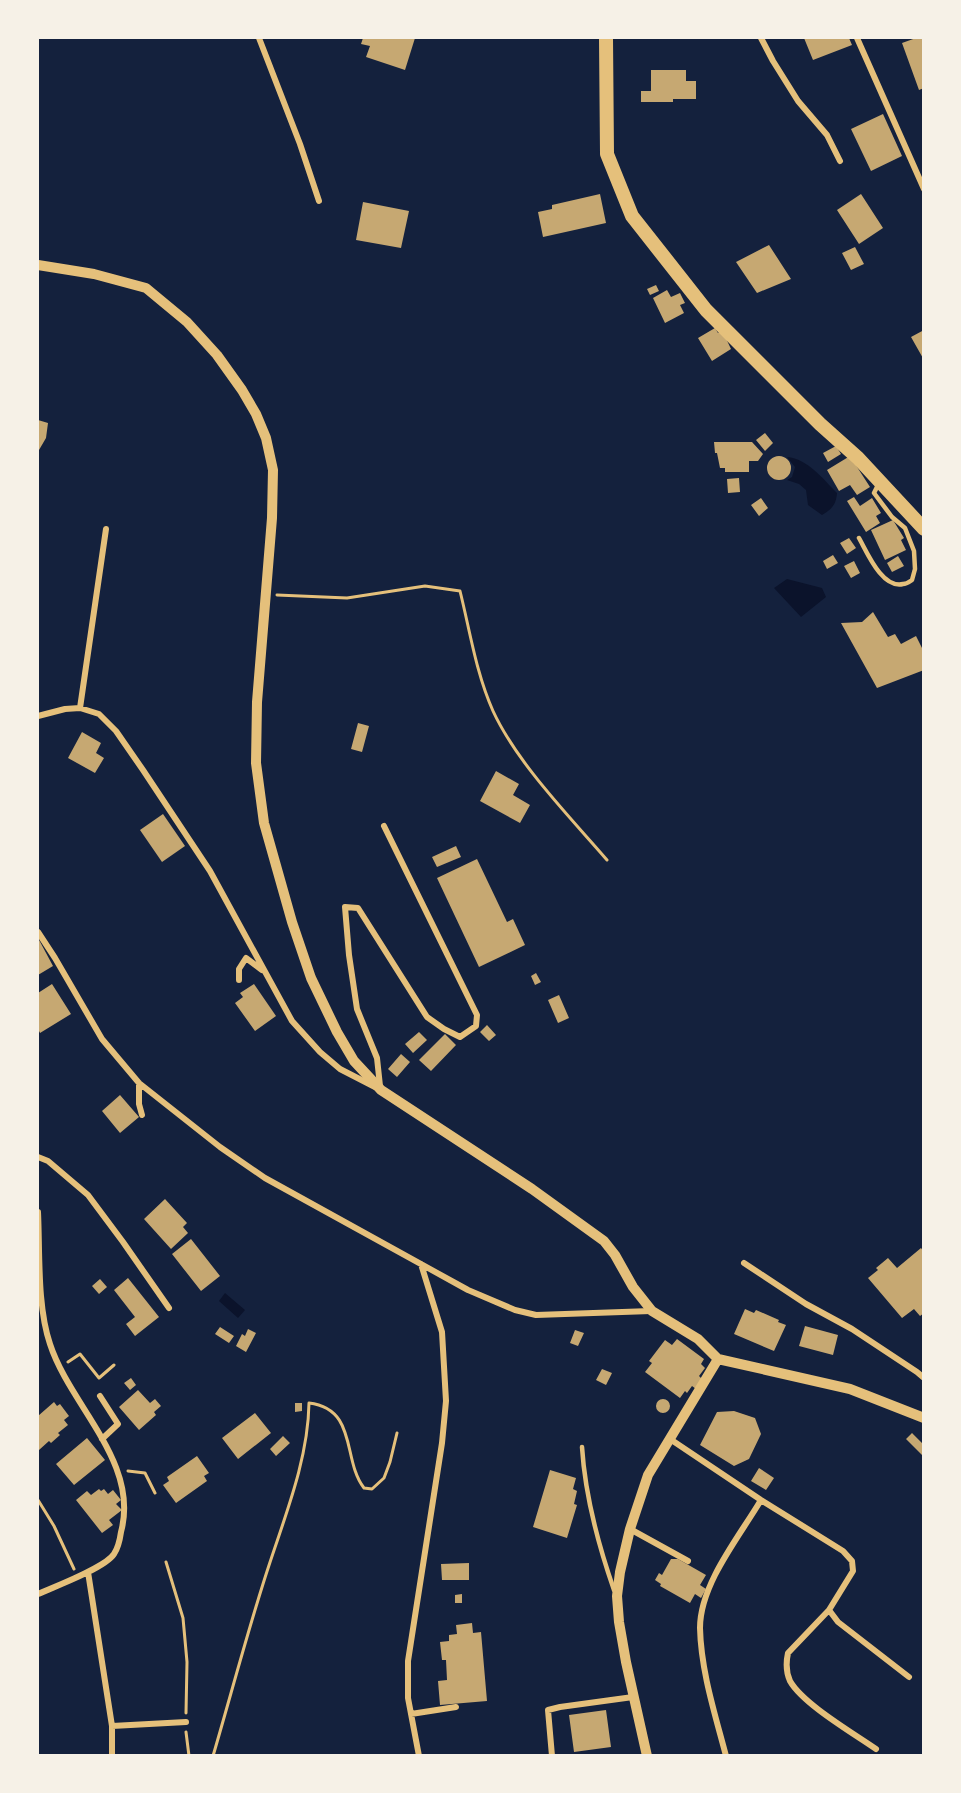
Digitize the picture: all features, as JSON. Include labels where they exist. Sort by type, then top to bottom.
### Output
[{"type":"main road","points":[[606,38],[607,154],[632,216],[706,310],[820,424],[858,458],[924,529]]},
{"type":"street","points":[[259,38],[300,144],[319,201]]},
{"type":"street","points":[[761,38],[798,101],[827,135],[840,161]]},
{"type":"street","points":[[857,38],[924,189]]},
{"type":"street","points":[[38,265],[94,274],[146,288],[187,322],[217,355],[242,390],[263,430],[273,470],[267,595],[257,702],[256,763],[264,823],[292,922],[311,978],[354,1061],[381,1090]]},
{"type":"street","points":[[81,708],[106,529]]},
{"type":"street","points":[[38,716],[65,709],[81,708],[99,714],[116,731],[210,871],[292,1021],[320,1052],[340,1069],[381,1090],[532,1189],[604,1241],[615,1255],[633,1287],[652,1311],[698,1339],[718,1359],[850,1389],[924,1418]]},
{"type":"street","points":[[381,1090],[377,1058],[357,1009],[345,907],[358,908],[427,1017],[460,1037],[476,1026],[477,1016],[384,826]]},
{"type":"street","points":[[38,932],[102,1039],[139,1083],[220,1147],[266,1178],[468,1290],[515,1310],[536,1315],[652,1311]]},
{"type":"street","points":[[239,980],[239,969],[246,958],[265,972]]},
{"type":"street","points":[[139,1083],[139,1104],[142,1116]]},
{"type":"street","points":[[38,1157],[48,1161],[88,1195],[169,1308]]},
{"type":"street","points":[[38,1212],[41,1295],[49,1343],[59,1367],[109,1450],[123,1493],[124,1512],[123,1525],[114,1555],[88,1572],[38,1594]]},
{"type":"street","points":[[744,1263],[806,1304],[852,1329],[924,1378]]},
{"type":"street","points":[[419,1755],[408,1698],[408,1662],[442,1443],[446,1401],[442,1332],[421,1264]]},
{"type":"street","points":[[647,1755],[619,1622],[617,1596],[620,1572],[630,1529],[648,1474],[718,1359]]},
{"type":"street","points":[[100,1396],[118,1424],[102,1439]]},
{"type":"street","points":[[670,1439],[843,1551],[852,1561],[853,1571],[829,1610],[788,1653],[786,1662],[789,1678],[796,1690],[876,1749]]},
{"type":"street","points":[[726,1755],[703,1657],[700,1627],[704,1604],[715,1575],[761,1500]]},
{"type":"street","points":[[630,1529],[688,1561]]},
{"type":"street","points":[[88,1572],[96,1611],[112,1726],[112,1755]]},
{"type":"street","points":[[829,1610],[838,1622],[909,1677]]},
{"type":"street","points":[[552,1755],[548,1710],[633,1697]]},
{"type":"street","points":[[411,1714],[456,1707]]},
{"type":"street","points":[[112,1726],[186,1722]]},
{"type":"lane","points":[[859,538],[878,572],[892,583],[902,585],[912,580],[915,569],[914,551],[905,528],[892,517],[874,493],[879,483]]},
{"type":"lane","points":[[582,1447],[584,1476],[605,1564],[617,1596]]},
{"type":"path","points":[[267,595],[347,598],[426,586],[460,591],[479,674],[493,711],[508,740],[556,802],[607,860]]},
{"type":"path","points":[[59,1367],[80,1354],[99,1378],[114,1365]]},
{"type":"path","points":[[213,1755],[299,1470],[309,1428],[309,1403],[318,1404],[340,1419],[350,1445],[357,1480],[364,1488],[372,1490],[384,1478],[397,1433]]},
{"type":"path","points":[[117,1470],[145,1473],[155,1493]]},
{"type":"path","points":[[38,1500],[54,1526],[77,1576]]},
{"type":"path","points":[[166,1562],[183,1618],[187,1662],[186,1722],[189,1755]]},
{"type":"water","points":[[787,457],[808,466],[837,493],[836,501],[828,511],[822,515],[808,505],[806,490],[799,484],[787,480],[792,477],[795,467]]},
{"type":"water","points":[[787,579],[822,588],[826,597],[801,617],[774,588]]},
{"type":"water","points":[[225,1293],[245,1310],[238,1318],[219,1301]]},
{"type":"building","points":[[363,38],[415,38],[405,70],[366,57],[370,46],[361,44]]},
{"type":"building","points":[[804,38],[849,38],[852,45],[813,60]]},
{"type":"building","points":[[924,38],[924,88],[919,90],[902,43]]},
{"type":"building","points":[[651,70],[686,70],[686,81],[696,81],[696,99],[641,102],[641,91],[651,91]]},
{"type":"building","points":[[883,114],[902,156],[871,171],[851,129]]},
{"type":"building","points":[[600,194],[606,223],[543,237],[538,212],[552,209],[552,205]]},
{"type":"building","points":[[861,194],[883,228],[859,244],[837,210]]},
{"type":"building","points":[[363,202],[409,211],[401,248],[356,240]]},
{"type":"building","points":[[769,245],[791,279],[757,293],[736,262]]},
{"type":"building","points":[[855,247],[864,264],[851,270],[842,253]]},
{"type":"building","points":[[656,285],[659,291],[650,295],[647,289]]},
{"type":"building","points":[[667,290],[671,297],[680,293],[685,303],[680,305],[684,313],[665,323],[653,298]]},
{"type":"building","points":[[715,328],[718,333],[722,330],[731,349],[712,361],[698,338]]},
{"type":"building","points":[[924,330],[924,360],[911,337]]},
{"type":"building","points":[[38,420],[48,423],[46,438],[39,450],[38,449]]},
{"type":"building","points":[[765,433],[773,443],[765,451],[756,440]]},
{"type":"building","points":[[714,442],[752,442],[763,454],[758,461],[749,461],[749,472],[725,472],[725,468],[720,468]]},
{"type":"building","points":[[836,446],[841,454],[828,462],[823,453]]},
{"type":"building","points":[[779,456],[787,460],[791,468],[787,476],[779,480],[771,476],[767,468],[771,460]]},
{"type":"building","points":[[850,456],[870,487],[857,495],[850,485],[839,491],[827,470]]},
{"type":"building","points":[[739,478],[740,492],[728,493],[727,479]]},
{"type":"building","points":[[854,497],[860,506],[872,498],[881,513],[876,516],[880,523],[866,532],[847,501]]},
{"type":"building","points":[[761,498],[768,508],[759,516],[751,505]]},
{"type":"building","points":[[893,520],[904,538],[901,540],[906,550],[885,560],[871,530]]},
{"type":"building","points":[[849,538],[856,548],[847,554],[840,543]]},
{"type":"building","points":[[833,555],[838,563],[827,569],[823,561]]},
{"type":"building","points":[[898,556],[904,566],[892,572],[887,563]]},
{"type":"building","points":[[854,561],[860,573],[851,578],[844,566]]},
{"type":"building","points":[[873,612],[888,637],[895,634],[901,644],[916,636],[924,652],[924,670],[877,688],[841,623],[862,622]]},
{"type":"building","points":[[358,723],[369,726],[362,752],[351,749]]},
{"type":"building","points":[[82,732],[101,743],[96,753],[104,758],[95,773],[68,758]]},
{"type":"building","points":[[496,771],[519,784],[513,795],[530,805],[520,823],[480,801]]},
{"type":"building","points":[[163,814],[185,846],[162,862],[140,830]]},
{"type":"building","points":[[456,846],[461,857],[437,867],[432,857]]},
{"type":"building","points":[[477,859],[507,922],[513,919],[525,945],[479,967],[437,878]]},
{"type":"building","points":[[38,938],[53,966],[38,975]]},
{"type":"building","points":[[536,973],[541,982],[535,985],[531,976]]},
{"type":"building","points":[[52,984],[71,1014],[40,1033],[38,993]]},
{"type":"building","points":[[254,984],[276,1016],[255,1031],[235,1003],[243,997],[240,993]]},
{"type":"building","points":[[559,995],[569,1018],[558,1023],[548,1000]]},
{"type":"building","points":[[487,1025],[496,1035],[489,1041],[480,1032]]},
{"type":"building","points":[[419,1032],[427,1040],[413,1053],[405,1044]]},
{"type":"building","points":[[445,1034],[456,1045],[431,1071],[419,1060]]},
{"type":"building","points":[[401,1054],[410,1062],[397,1077],[388,1069]]},
{"type":"building","points":[[120,1095],[139,1117],[120,1133],[102,1111]]},
{"type":"building","points":[[165,1199],[187,1223],[183,1227],[188,1233],[171,1249],[144,1219]]},
{"type":"building","points":[[191,1239],[220,1276],[201,1291],[172,1254]]},
{"type":"building","points":[[921,1248],[924,1252],[924,1313],[920,1316],[914,1309],[902,1318],[868,1278],[888,1258],[897,1268]]},
{"type":"building","points":[[128,1278],[159,1317],[135,1336],[126,1324],[135,1317],[114,1290]]},
{"type":"building","points":[[100,1279],[107,1287],[99,1294],[92,1286]]},
{"type":"building","points":[[745,1309],[754,1313],[756,1310],[786,1325],[774,1351],[734,1334]]},
{"type":"building","points":[[805,1326],[838,1335],[833,1355],[799,1346]]},
{"type":"building","points":[[220,1327],[234,1336],[229,1343],[215,1334]]},
{"type":"building","points":[[248,1329],[256,1333],[246,1352],[236,1346],[242,1334],[245,1336]]},
{"type":"building","points":[[575,1330],[584,1333],[578,1346],[570,1343]]},
{"type":"building","points":[[677,1339],[704,1359],[701,1364],[705,1368],[699,1376],[702,1379],[696,1389],[692,1386],[680,1398],[645,1372],[652,1363],[649,1361],[665,1340],[672,1345]]},
{"type":"building","points":[[602,1369],[612,1373],[606,1385],[596,1380]]},
{"type":"building","points":[[131,1378],[136,1385],[130,1390],[124,1383]]},
{"type":"building","points":[[138,1390],[150,1403],[155,1399],[161,1406],[154,1412],[156,1415],[139,1430],[119,1407]]},
{"type":"building","points":[[663,1399],[668,1401],[670,1406],[668,1411],[663,1413],[658,1411],[656,1406],[658,1401]]},
{"type":"building","points":[[54,1402],[57,1406],[60,1404],[69,1416],[64,1420],[68,1425],[51,1443],[49,1441],[39,1450],[38,1416]]},
{"type":"building","points":[[295,1403],[302,1403],[302,1411],[295,1412]]},
{"type":"building","points":[[734,1411],[755,1418],[761,1434],[749,1459],[734,1466],[700,1445],[717,1412]]},
{"type":"building","points":[[255,1413],[271,1433],[238,1459],[222,1438]]},
{"type":"building","points":[[912,1433],[924,1445],[924,1457],[906,1439]]},
{"type":"building","points":[[283,1436],[290,1443],[276,1456],[270,1449]]},
{"type":"building","points":[[87,1438],[105,1460],[74,1485],[56,1464]]},
{"type":"building","points":[[197,1456],[209,1473],[204,1476],[207,1481],[176,1503],[163,1485],[169,1481],[167,1477]]},
{"type":"building","points":[[759,1468],[774,1478],[766,1490],[751,1481]]},
{"type":"building","points":[[550,1470],[576,1478],[573,1489],[577,1491],[574,1504],[577,1505],[567,1538],[533,1527]]},
{"type":"building","points":[[99,1489],[101,1491],[104,1489],[108,1494],[113,1490],[121,1500],[116,1504],[122,1510],[109,1520],[113,1525],[102,1533],[76,1500],[87,1491],[91,1495]]},
{"type":"building","points":[[671,1559],[678,1559],[706,1575],[700,1585],[706,1589],[701,1598],[695,1594],[690,1603],[660,1586],[661,1584],[655,1580],[659,1573],[662,1575]]},
{"type":"building","points":[[469,1563],[469,1580],[442,1580],[441,1564]]},
{"type":"building","points":[[462,1594],[462,1603],[455,1603],[455,1595]]},
{"type":"building","points":[[472,1623],[473,1633],[481,1632],[487,1701],[440,1705],[438,1681],[447,1680],[446,1660],[442,1660],[440,1642],[449,1641],[449,1635],[457,1634],[456,1625]]},
{"type":"building","points":[[606,1710],[611,1747],[574,1752],[569,1715]]}]
